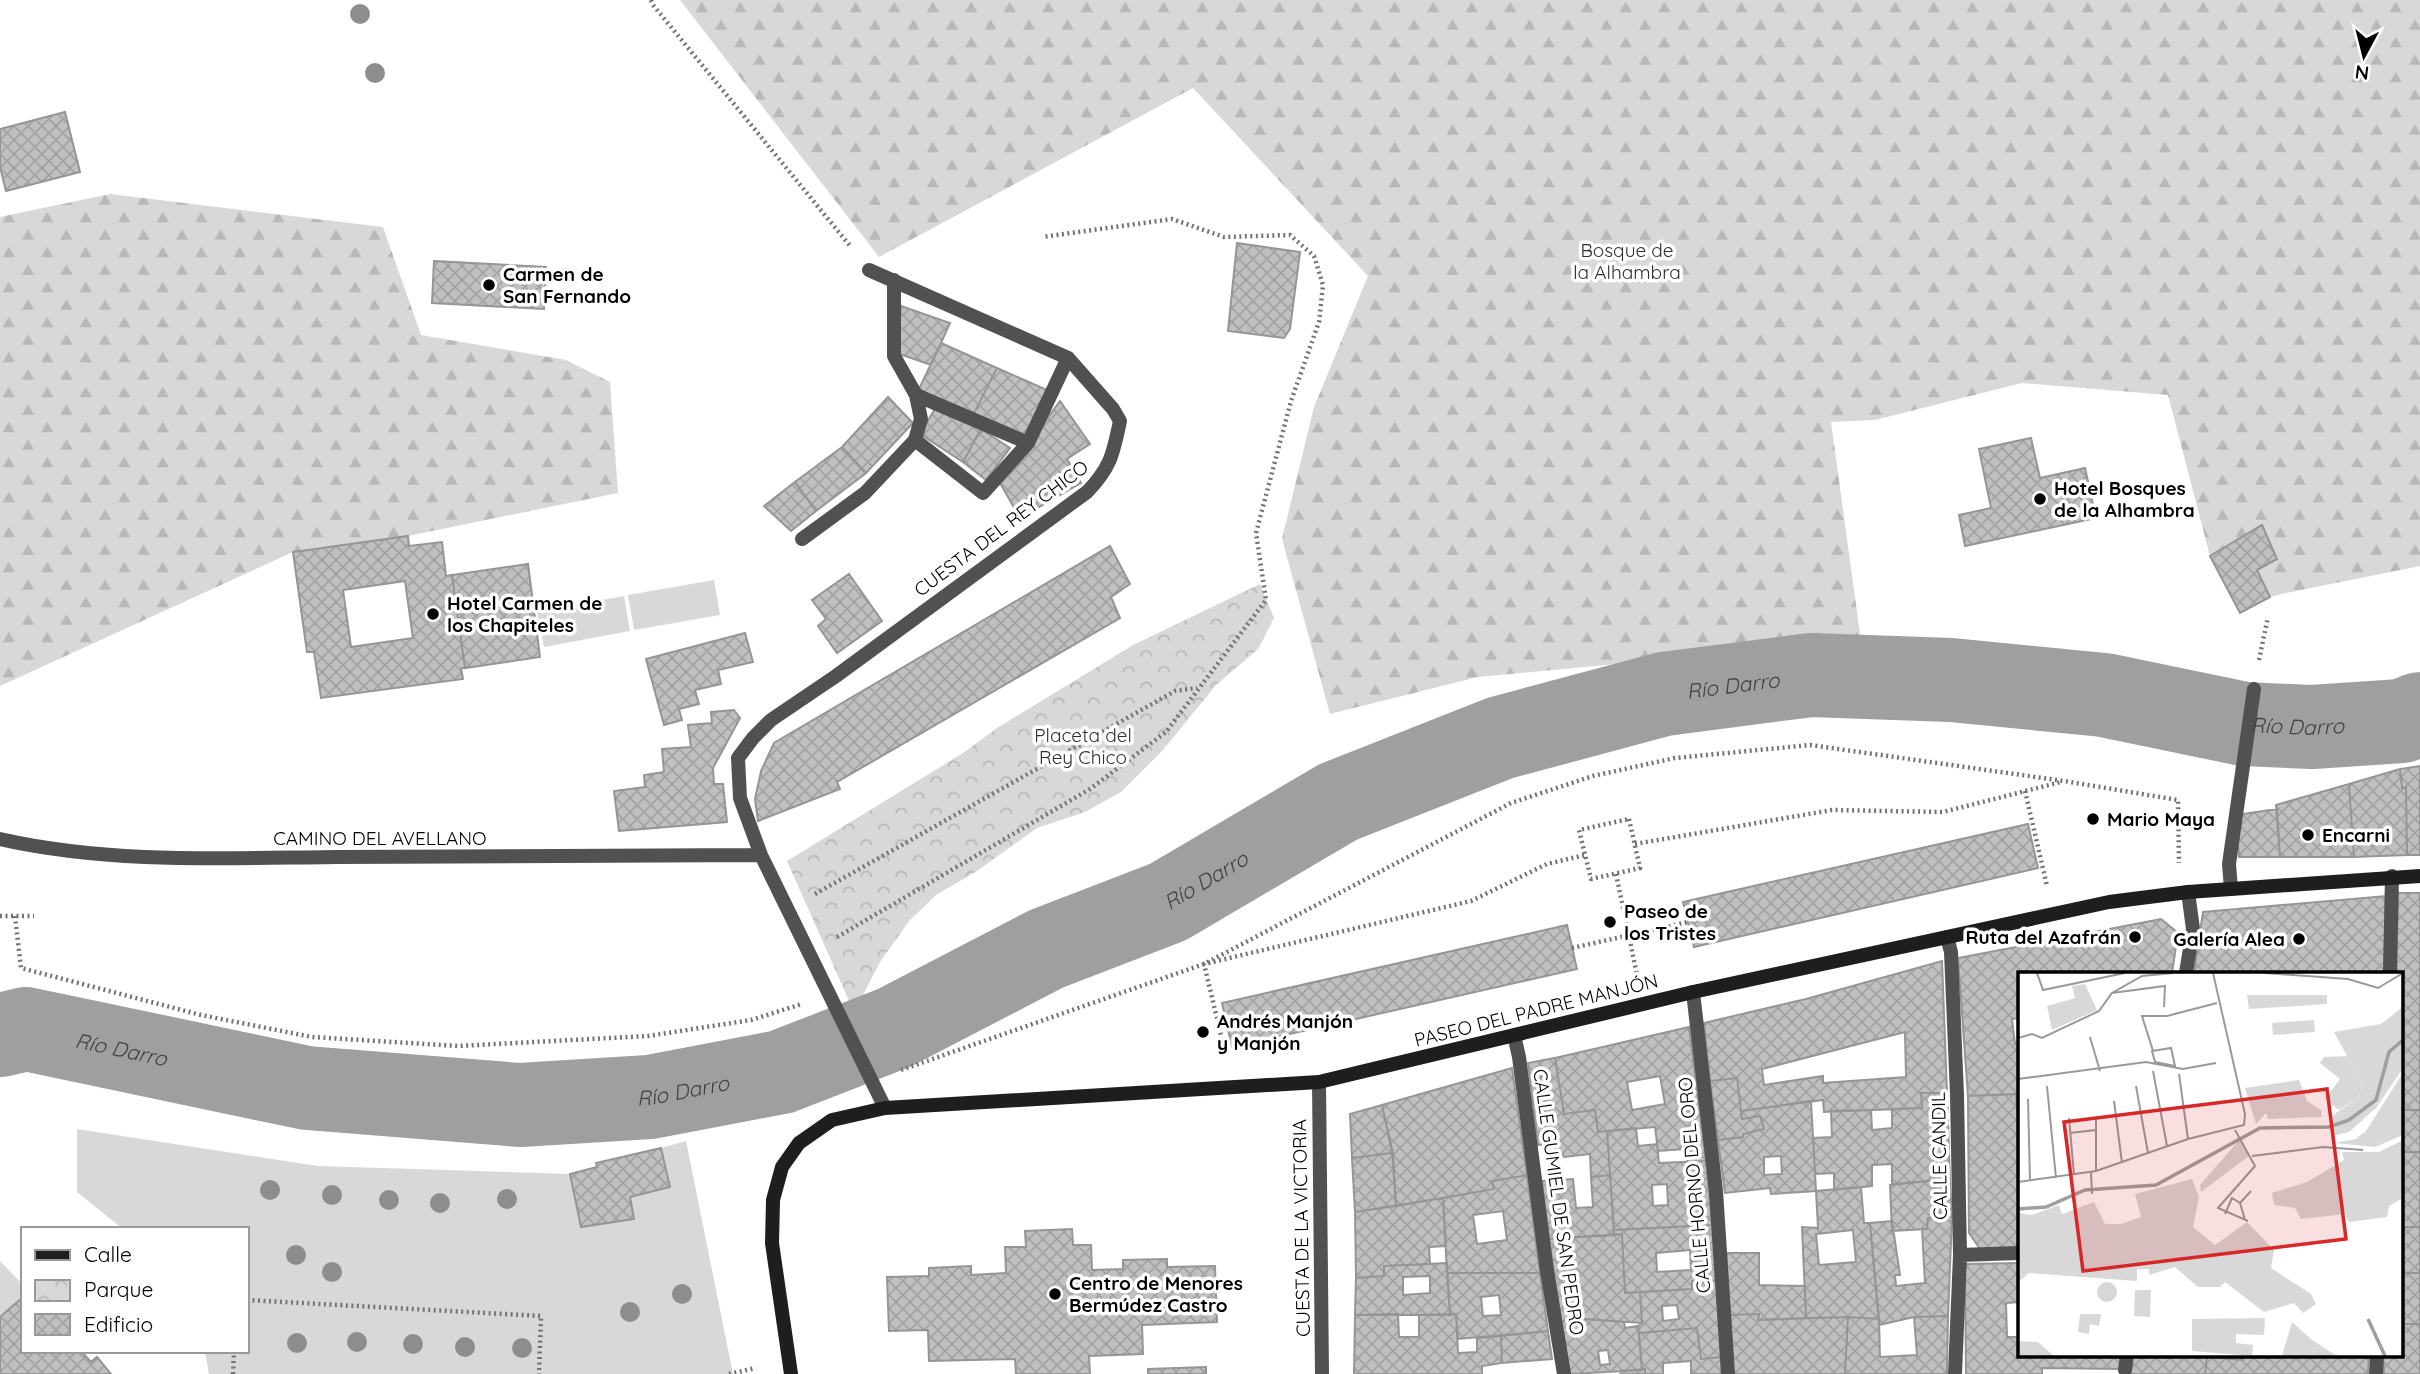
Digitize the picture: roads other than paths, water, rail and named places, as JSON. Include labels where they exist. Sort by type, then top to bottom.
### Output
[{"type":"street","name":"CUESTA DEL REY CHICO","points":[[869,270],[1068,358],[1120,421],[1105,474],[1087,492],[836,676],[771,720],[738,758],[740,798],[761,855],[885,1108]]},
{"type":"street","points":[[802,540],[864,493],[915,440],[921,419],[916,395],[894,356],[894,281]]},
{"type":"street","points":[[915,440],[983,493],[1028,443],[1068,358]]},
{"type":"street","points":[[916,395],[1028,443]]},
{"type":"street","points":[[2231,889],[2229,864],[2253,689]]},
{"type":"street","name":"CAMINO DEL AVELLANO","points":[[0,839],[46,849],[120,856],[207,858],[761,855]]},
{"type":"street","points":[[2390,972],[2392,876]]},
{"type":"street","name":"PASEO DEL PADRE MANJÓN","points":[[791,1374],[772,1243],[773,1200],[782,1167],[799,1143],[832,1120],[885,1108],[1318,1082],[1693,992],[2109,902],[2188,892],[2420,876]]},
{"type":"street","points":[[2186,972],[2193,929],[2188,892]]},
{"type":"street","name":"CALLE CANDIL","points":[[1947,937],[1951,952],[1957,1095],[1960,1255],[1955,1374]]},
{"type":"street","name":"CALLE HORNO DEL ORO","points":[[1693,992],[1716,1191],[1728,1374]]},
{"type":"street","name":"CALLE GUMIEL DE SAN PEDRO","points":[[1514,1035],[1564,1374]]},
{"type":"street","name":"CUESTA DE LA VICTORIA","points":[[1318,1082],[1322,1374]]},
{"type":"street","points":[[1960,1255],[2018,1253]]},
{"type":"street","points":[[2125,1370],[2127,1356]]},
{"type":"street","points":[[2376,1374],[2377,1356]]},
{"type":"waterway","name":"Río Darro","points":[[0,1035],[26,1029],[307,1088],[520,1105],[650,1097],[781,1072],[894,1028],[1046,949],[1168,902],[1338,802],[1500,738],[1664,694],[1811,675],[1951,680],[2104,695],[2244,724],[2312,727],[2402,721],[2420,714]]},
{"type":"place","name":"Carmen de San Fernando","points":[[489,285]]},
{"type":"place","name":"Hotel Bosques de la Alhambra","points":[[2040,499]]},
{"type":"place","name":"Hotel Carmen de los Chapiteles","points":[[433,614]]},
{"type":"place","name":"Mario Maya","points":[[2093,819]]},
{"type":"place","name":"Encarni","points":[[2308,835]]},
{"type":"place","name":"Paseo de los Tristes","points":[[1610,922]]},
{"type":"place","name":"Ruta del Azafrán","points":[[2135,937]]},
{"type":"place","name":"Galería Alea","points":[[2299,939]]},
{"type":"place","name":"Andrés Manjón y Manjón","points":[[1203,1032]]},
{"type":"place","name":"Centro de Menores Bermúdez Castro","points":[[1055,1294]]},
{"type":"park label","name":"Bosque de la Alhambra","points":[[1627,261]]},
{"type":"park label","name":"Placeta del Rey Chico","points":[[1083,746]]}]
